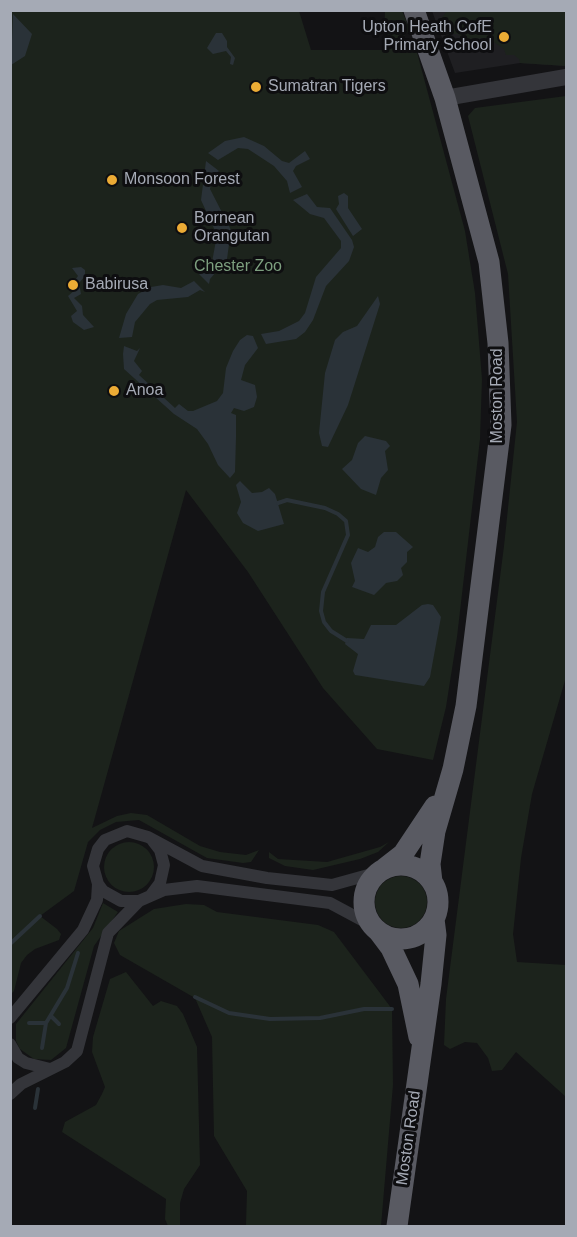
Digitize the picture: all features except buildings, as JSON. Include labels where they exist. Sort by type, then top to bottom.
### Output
[{"type":"highway","name":"Moston Road","points":[[414,10],[445,98],[489,262],[498,343],[501,425],[466,706],[433,839],[430,864],[432,882]]},
{"type":"highway","name":"Moston Road","points":[[382,870],[403,854],[446,789]]},
{"type":"highway","points":[[400,865],[412,867],[424,873],[432,882],[438,901],[434,919],[421,934],[394,938],[376,929],[367,916],[365,895],[369,883],[382,870],[400,865]]},
{"type":"highway","name":"Moston Road","points":[[397,1227],[436,935],[434,919]]},
{"type":"highway","name":"Moston Road","points":[[376,929],[391,948],[408,984],[422,1050]]},
{"type":"street","points":[[445,98],[567,76]]},
{"type":"street","points":[[10,1018],[83,930],[96,900],[98,884],[94,860],[105,840],[127,831],[148,837],[202,866],[267,878],[332,885],[382,870]]},
{"type":"street","points":[[10,1094],[21,1084],[65,1062],[77,1051],[108,933],[160,884],[164,865],[160,850],[148,837]]},
{"type":"street","points":[[98,884],[115,899],[130,902],[164,890],[197,886],[330,903],[376,929]]},
{"type":"street","points":[[10,1044],[18,1058],[26,1063],[50,1069]]},
{"type":"shaded area","name":"Upton Heath CofE Primary School","points":[[432,11],[566,11],[566,66],[520,63],[455,73]]},
{"type":"shaded area","points":[[13,14],[32,34],[25,56],[11,65]]},
{"type":"shaded area","points":[[216,33],[222,33],[227,41],[227,47],[235,58],[233,65],[230,64],[231,57],[226,51],[213,54],[207,48]]},
{"type":"shaded area","points":[[244,137],[264,146],[282,161],[289,163],[305,151],[310,159],[296,166],[293,171],[302,187],[290,193],[287,181],[274,166],[248,149],[238,148],[218,160],[208,153],[225,141]]},
{"type":"shaded area","points":[[206,161],[219,171],[212,180],[210,189],[231,230],[227,259],[210,279],[209,284],[199,274],[212,262],[217,235],[201,200]]},
{"type":"shaded area","points":[[344,193],[348,196],[348,208],[362,229],[353,236],[336,209],[339,204],[338,196]]},
{"type":"shaded area","points":[[307,194],[317,207],[330,208],[352,240],[354,247],[349,261],[326,286],[313,320],[305,332],[296,339],[266,344],[261,334],[279,331],[299,321],[305,313],[316,277],[341,248],[341,241],[324,218],[310,214],[293,200]]},
{"type":"shaded area","points":[[81,267],[85,270],[85,276],[79,283],[81,294],[74,298],[82,306],[83,315],[94,327],[84,330],[73,322],[71,316],[77,311],[68,296],[75,290],[73,283],[78,276],[72,268]]},
{"type":"shaded area","points":[[194,281],[205,292],[200,290],[188,297],[157,300],[150,304],[135,322],[132,337],[119,338],[126,314],[138,294],[151,287],[163,285],[181,288]]},
{"type":"shaded area","points":[[378,296],[380,304],[348,405],[328,447],[322,446],[319,433],[325,373],[335,340],[343,332],[357,326]]},
{"type":"shaded area","points":[[247,335],[253,336],[258,348],[245,365],[241,380],[255,385],[257,397],[254,407],[244,411],[234,408],[231,413],[236,415],[236,437],[235,472],[230,478],[218,465],[208,444],[197,429],[174,414],[124,369],[123,354],[124,346],[137,351],[140,348],[134,361],[142,371],[139,375],[175,408],[179,404],[188,411],[193,411],[217,401],[223,393],[226,368],[233,351],[240,340]]},
{"type":"shaded area","points":[[365,436],[386,441],[390,446],[385,451],[388,470],[381,478],[376,495],[361,489],[342,469],[352,460],[358,443]]},
{"type":"shaded area","points":[[240,481],[252,493],[262,492],[269,488],[275,494],[284,524],[258,531],[243,523],[237,513],[241,502],[236,485]]},
{"type":"shaded area","points":[[384,532],[396,532],[413,547],[407,552],[407,562],[401,568],[403,575],[397,581],[386,583],[374,595],[352,587],[355,581],[351,563],[358,548],[368,552],[375,547],[378,537]]},
{"type":"shaded area","points":[[422,605],[433,605],[441,617],[430,677],[424,686],[355,675],[353,671],[358,654],[345,644],[347,638],[364,639],[371,625],[396,625]]},
{"type":"green space","name":"Chester Zoo","points":[[11,11],[299,11],[311,50],[384,50],[415,45],[465,231],[475,293],[482,379],[480,439],[457,637],[446,707],[433,760],[377,749],[323,688],[248,572],[186,490],[92,828],[117,816],[131,813],[147,815],[200,846],[220,852],[246,855],[259,850],[251,862],[243,863],[207,858],[139,820],[116,822],[100,830],[88,842],[74,891],[40,916],[61,934],[59,940],[35,949],[27,955],[21,963],[14,991],[11,994]]},
{"type":"green space","points":[[385,11],[402,11],[410,30],[402,38],[384,40]]},
{"type":"green space","name":"Upton Heath CofE Primary School","points":[[447,11],[566,11],[566,66],[520,63],[514,55],[506,55],[504,49],[488,38],[463,39],[458,34],[447,34],[441,19]]},
{"type":"green space","points":[[566,96],[566,677],[532,794],[521,858],[513,934],[517,962],[566,965],[566,1097],[516,1052],[502,1070],[492,1071],[488,1058],[477,1043],[465,1042],[450,1049],[444,1045],[446,999],[504,546],[517,422],[508,274],[468,116],[475,108]]},
{"type":"green space","points":[[129,842],[143,846],[150,853],[154,867],[150,881],[143,888],[129,892],[115,888],[108,881],[104,867],[108,853],[115,846]]},
{"type":"green space","points":[[389,842],[378,852],[360,859],[313,870],[285,866],[269,858],[269,852],[278,859],[327,862],[380,847]]},
{"type":"green space","points":[[401,876],[411,878],[419,884],[425,892],[427,902],[425,912],[419,920],[411,926],[401,928],[391,926],[383,920],[377,912],[375,902],[377,892],[383,884],[391,878]]},
{"type":"green space","points":[[103,903],[118,912],[94,946],[66,1048],[51,1060],[34,1059],[20,1049],[16,1041],[16,1024],[93,928]]},
{"type":"green space","points":[[186,904],[204,905],[217,912],[318,925],[334,932],[392,1009],[393,1085],[381,1226],[246,1225],[247,1191],[214,1136],[212,1037],[195,998],[120,955],[114,943],[119,931],[154,909]]},
{"type":"green space","points":[[126,972],[153,1006],[161,1001],[177,1006],[183,1014],[197,1047],[200,1165],[184,1189],[180,1203],[180,1226],[168,1226],[165,1219],[166,1199],[62,1132],[65,1122],[96,1105],[105,1087],[92,1052],[93,1037],[110,979]]},
{"type":"waterway","points":[[278,503],[287,500],[325,508],[346,521],[348,535],[323,592],[321,611],[324,622],[331,631],[347,641]]},
{"type":"waterway","points":[[10,944],[40,916]]},
{"type":"waterway","points":[[42,1048],[46,1023],[67,988],[78,953]]},
{"type":"waterway","points":[[195,997],[229,1013],[270,1019],[320,1018],[364,1009],[392,1009]]},
{"type":"waterway","points":[[51,1016],[59,1024]]},
{"type":"waterway","points":[[29,1023],[46,1023]]},
{"type":"waterway","points":[[35,1108],[38,1089]]},
{"type":"place","name":"Upton Heath CofE Primary School","points":[[504,37]]},
{"type":"place","name":"Sumatran Tigers","points":[[256,87]]},
{"type":"place","name":"Monsoon Forest","points":[[112,180]]},
{"type":"place","name":"Bornean Orangutan","points":[[182,228]]},
{"type":"place","name":"Babirusa","points":[[73,285]]},
{"type":"place","name":"Anoa","points":[[114,391]]}]
